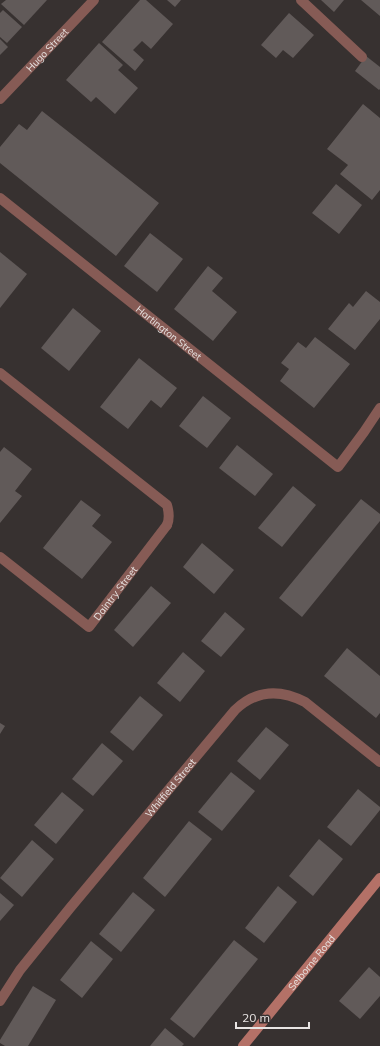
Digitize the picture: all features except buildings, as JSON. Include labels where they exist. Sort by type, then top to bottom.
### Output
[{"type":"street","name":"Hugo Street","points":[[0,100],[94,0]]},
{"type":"street","points":[[301,0],[362,57]]},
{"type":"street","name":"Hartington Street","points":[[0,198],[338,467],[380,408]]},
{"type":"street","name":"Daintry Street","points":[[0,373],[167,505],[169,513],[167,525],[89,627],[0,557]]},
{"type":"street","name":"Whitfield Street","points":[[0,1001],[20,970],[70,908],[235,710],[245,702],[260,695],[276,693],[294,697],[304,702],[380,762]]},
{"type":"street","name":"Selborne Road","points":[[243,1046],[380,878]]}]
